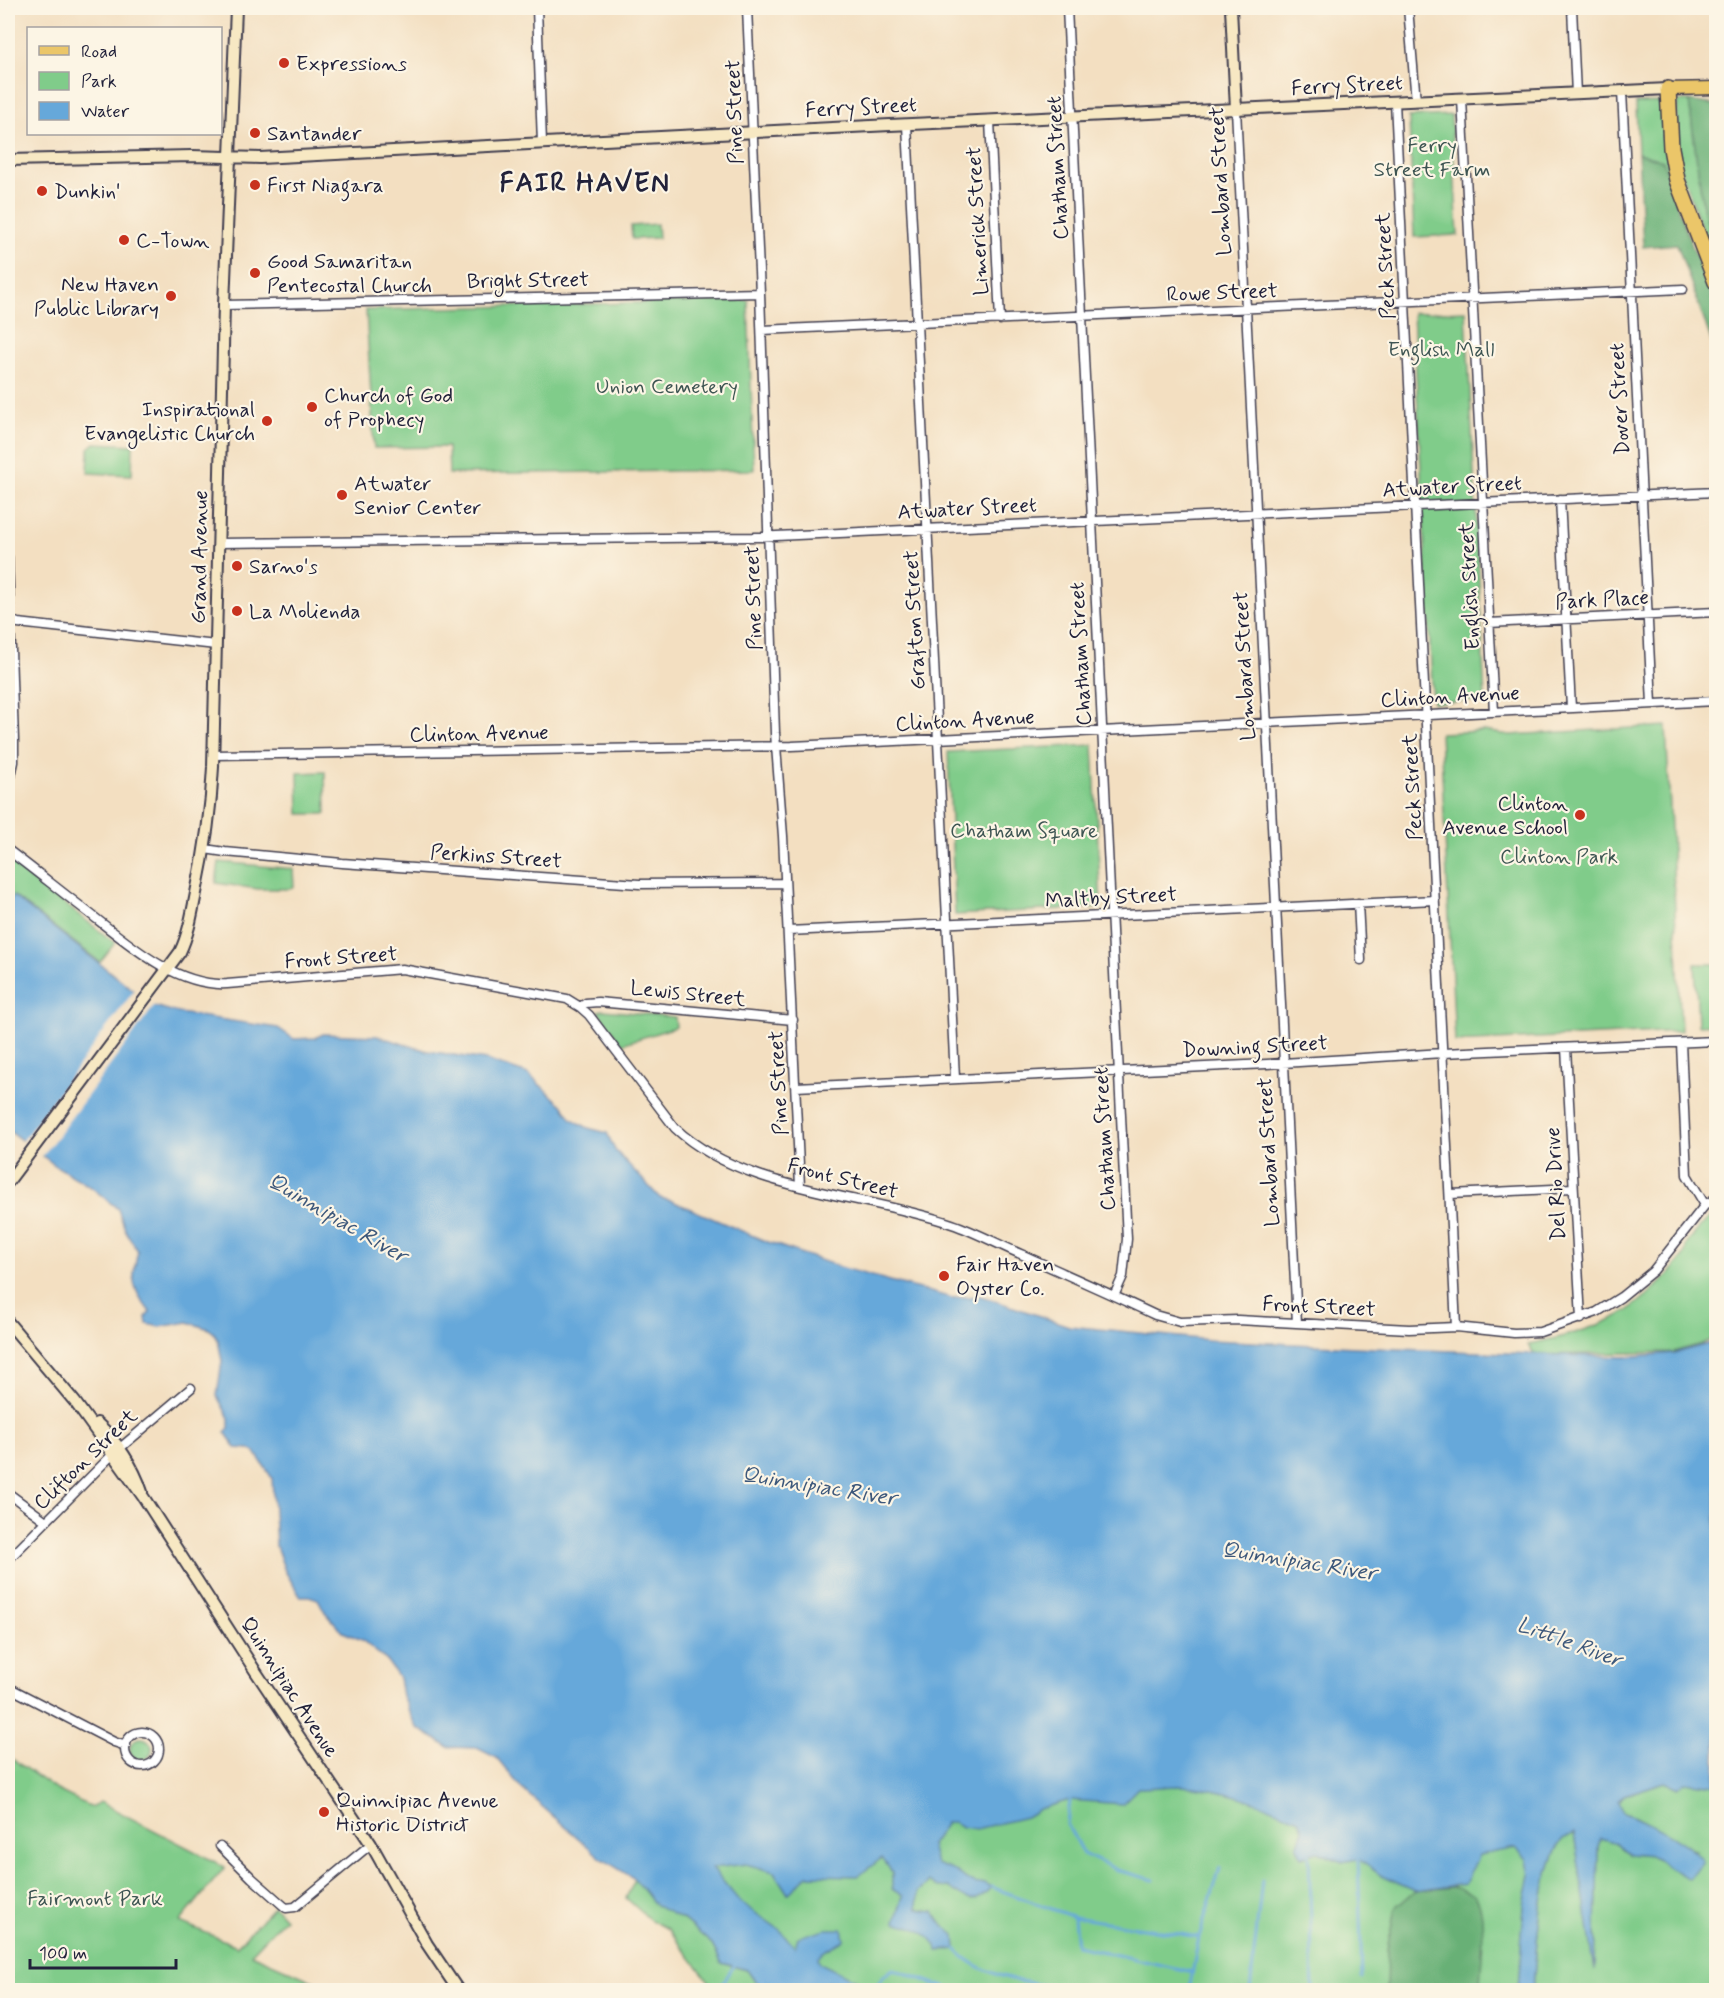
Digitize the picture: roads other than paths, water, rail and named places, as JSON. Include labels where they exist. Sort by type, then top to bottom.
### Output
[{"type":"highway","points":[[1668,89],[1671,148],[1677,180],[1716,282]]},
{"type":"main road","name":"Grand Avenue","points":[[8,1182],[180,952],[187,935],[205,849],[211,808],[214,755],[224,305],[236,8]]},
{"type":"main road","name":"Lombard Street","points":[[1231,8],[1236,109]]},
{"type":"main road","name":"Ferry Street","points":[[8,160],[192,156],[260,158],[990,120],[1716,88]]},
{"type":"main road","name":"Quinnipiac Avenue","points":[[8,1322],[116,1451],[256,1672],[371,1844],[427,1944],[458,1990]]},
{"type":"street","points":[[537,8],[542,143]]},
{"type":"street","name":"Pine Street","points":[[747,8],[762,330],[777,746],[800,1186]]},
{"type":"street","name":"Chatham Street","points":[[1067,8],[1127,1239],[1123,1276],[1114,1296]]},
{"type":"street","points":[[1408,8],[1416,101]]},
{"type":"street","points":[[1572,8],[1576,94]]},
{"type":"street","name":"Dover Street","points":[[1622,91],[1652,704]]},
{"type":"street","name":"English Street","points":[[1462,99],[1494,712]]},
{"type":"street","name":"Peck Street","points":[[1395,102],[1456,1327]]},
{"type":"street","name":"Lombard Street","points":[[1236,109],[1297,1323]]},
{"type":"street","name":"Limerick Street","points":[[990,120],[1000,320]]},
{"type":"street","name":"Grafton Street","points":[[907,125],[955,1078]]},
{"type":"street","name":"Rowe Street","points":[[762,330],[1683,289]]},
{"type":"street","name":"Bright Street","points":[[224,305],[760,293]]},
{"type":"street","name":"Atwater Street","points":[[219,543],[768,536],[1716,492]]},
{"type":"street","points":[[1560,499],[1571,708]]},
{"type":"street","points":[[8,557],[14,741],[14,762],[8,789]]},
{"type":"street","name":"Park Place","points":[[1489,622],[1716,612]]},
{"type":"street","points":[[9,620],[18,624],[216,645]]},
{"type":"street","name":"Clinton Avenue","points":[[214,755],[777,746],[1716,701]]},
{"type":"street","name":"Perkins Street","points":[[205,849],[342,863],[639,884],[785,883]]},
{"type":"street","name":"Front Street","points":[[8,850],[150,959],[187,978],[216,985],[380,970],[412,970],[567,999],[589,1015],[667,1119],[692,1143],[709,1154],[732,1164],[800,1186],[950,1223],[1155,1315],[1180,1322],[1232,1320],[1409,1329],[1456,1327],[1526,1333],[1540,1332],[1581,1319],[1621,1297],[1653,1271],[1705,1205],[1716,1198]]},
{"type":"street","name":"Maltby Street","points":[[788,931],[1435,900]]},
{"type":"street","points":[[1358,903],[1361,960]]},
{"type":"street","name":"Lewis Street","points":[[580,1007],[586,1003],[598,1002],[793,1020]]},
{"type":"street","name":"Downing Street","points":[[796,1087],[1716,1041]]},
{"type":"street","points":[[1681,1042],[1687,1175],[1705,1205]]},
{"type":"street","name":"Del Rio Drive","points":[[1566,1048],[1581,1319]]},
{"type":"street","points":[[1450,1194],[1573,1188]]},
{"type":"street","name":"Clifton Street","points":[[8,1560],[116,1451],[191,1388]]},
{"type":"street","points":[[8,1493],[46,1521]]},
{"type":"street","points":[[8,1687],[126,1746]]},
{"type":"street","points":[[145,1732],[158,1741],[159,1753],[148,1766],[136,1765],[127,1757],[126,1746],[127,1741],[135,1734],[145,1732]]},
{"type":"street","points":[[220,1846],[252,1878],[286,1908],[290,1908],[295,1907],[371,1844]]},
{"type":"water","points":[[13,896],[154,1006],[179,1013],[278,1028],[294,1039],[315,1038],[323,1034],[377,1036],[428,1051],[486,1060],[528,1074],[563,1106],[572,1119],[588,1128],[607,1133],[615,1150],[660,1198],[765,1241],[843,1268],[952,1298],[981,1296],[1069,1326],[1210,1340],[1624,1357],[1674,1353],[1716,1342],[1716,1786],[1686,1782],[1678,1788],[1665,1782],[1624,1795],[1619,1801],[1623,1813],[1666,1833],[1688,1847],[1703,1861],[1689,1879],[1661,1860],[1652,1856],[1630,1854],[1617,1843],[1600,1838],[1595,1971],[1574,1833],[1567,1837],[1555,1852],[1544,1890],[1533,1990],[1518,1990],[1524,1905],[1530,1875],[1527,1859],[1516,1848],[1479,1855],[1465,1884],[1415,1891],[1382,1876],[1358,1859],[1342,1862],[1318,1852],[1301,1857],[1297,1847],[1303,1830],[1299,1820],[1257,1802],[1195,1787],[1138,1788],[1122,1804],[1070,1800],[1039,1809],[1026,1817],[976,1829],[963,1827],[953,1822],[946,1823],[931,1845],[936,1864],[957,1872],[976,1884],[984,1883],[991,1887],[980,1897],[970,1900],[960,1896],[949,1887],[938,1888],[929,1882],[918,1892],[917,1909],[934,1911],[939,1921],[955,1935],[956,1949],[938,1951],[926,1935],[895,1922],[903,1896],[892,1889],[892,1872],[882,1858],[858,1876],[808,1875],[788,1894],[774,1872],[746,1864],[712,1868],[741,1903],[780,1930],[795,1947],[798,1937],[826,1929],[842,1929],[844,1940],[823,1952],[818,1958],[820,1963],[873,1990],[827,1982],[826,1990],[769,1990],[757,1984],[747,1970],[722,1963],[711,1943],[684,1920],[656,1906],[635,1879],[601,1858],[522,1789],[497,1758],[477,1748],[448,1747],[416,1727],[402,1696],[399,1678],[387,1661],[362,1640],[343,1632],[325,1612],[318,1599],[300,1596],[285,1571],[276,1546],[272,1478],[255,1452],[236,1448],[225,1432],[229,1428],[229,1418],[217,1396],[222,1361],[218,1340],[214,1333],[188,1322],[160,1327],[147,1324],[146,1317],[150,1312],[139,1296],[134,1283],[138,1251],[126,1232],[118,1209],[91,1187],[56,1166],[8,1130],[8,902]]},
{"type":"waterway","points":[[1070,1800],[1067,1824],[1083,1854],[1120,1871],[1154,1880]]},
{"type":"waterway","points":[[1309,1854],[1313,1990]]},
{"type":"waterway","points":[[1358,1858],[1362,1978]]},
{"type":"waterway","points":[[1189,1990],[1199,1937],[1220,1868]]},
{"type":"waterway","points":[[1250,1990],[1262,1880]]},
{"type":"waterway","points":[[991,1887],[1074,1917],[1199,1937]]},
{"type":"waterway","points":[[1074,1917],[1077,1946],[1193,1972]]},
{"type":"waterway","points":[[956,1949],[979,1967],[994,1973],[1025,1982],[1070,1990]]},
{"type":"waterway","points":[[722,1984],[736,1963]]},
{"type":"waterway","points":[[873,1990],[893,1969],[952,1990]]},
{"type":"place","name":"Expressions","points":[[284,63]]},
{"type":"place","name":"Santander","points":[[255,133]]},
{"type":"place","name":"First Niagara","points":[[255,185]]},
{"type":"place","name":"Dunkin'","points":[[42,191]]},
{"type":"place","name":"C-Town","points":[[124,240]]},
{"type":"place","name":"Good Samaritan Pentecostal Church","points":[[255,273]]},
{"type":"place","name":"New Haven Public Library","points":[[171,296]]},
{"type":"place","name":"Church of God of Prophecy","points":[[312,407]]},
{"type":"place","name":"Inspirational Evangelistic Church","points":[[267,421]]},
{"type":"place","name":"Atwater Senior Center","points":[[342,495]]},
{"type":"place","name":"Sarno's","points":[[237,566]]},
{"type":"place","name":"La Molienda","points":[[237,611]]},
{"type":"place","name":"Clinton Avenue School","points":[[1580,815]]},
{"type":"place","name":"Fair Haven Oyster Co.","points":[[944,1276]]},
{"type":"place","name":"Quinnipiac Avenue Historic District","points":[[324,1812]]},
{"type":"district","name":"FAIR HAVEN","points":[[585,182]]},
{"type":"park label","name":"Ferry Street Farm","points":[[1432,157]]},
{"type":"park label","name":"English Mall","points":[[1441,349]]},
{"type":"park label","name":"Union Cemetery","points":[[667,386]]},
{"type":"park label","name":"Chatham Square","points":[[1024,830]]},
{"type":"park label","name":"Clinton Park","points":[[1559,856]]},
{"type":"park label","name":"Fairmont Park","points":[[95,1898]]},
{"type":"water label","name":"Quinnipiac River","points":[[338,1217]]},
{"type":"water label","name":"Quinnipiac River","points":[[819,1485]]},
{"type":"water label","name":"Quinnipiac River","points":[[1299,1560]]},
{"type":"water label","name":"Little River","points":[[1570,1641]]}]
